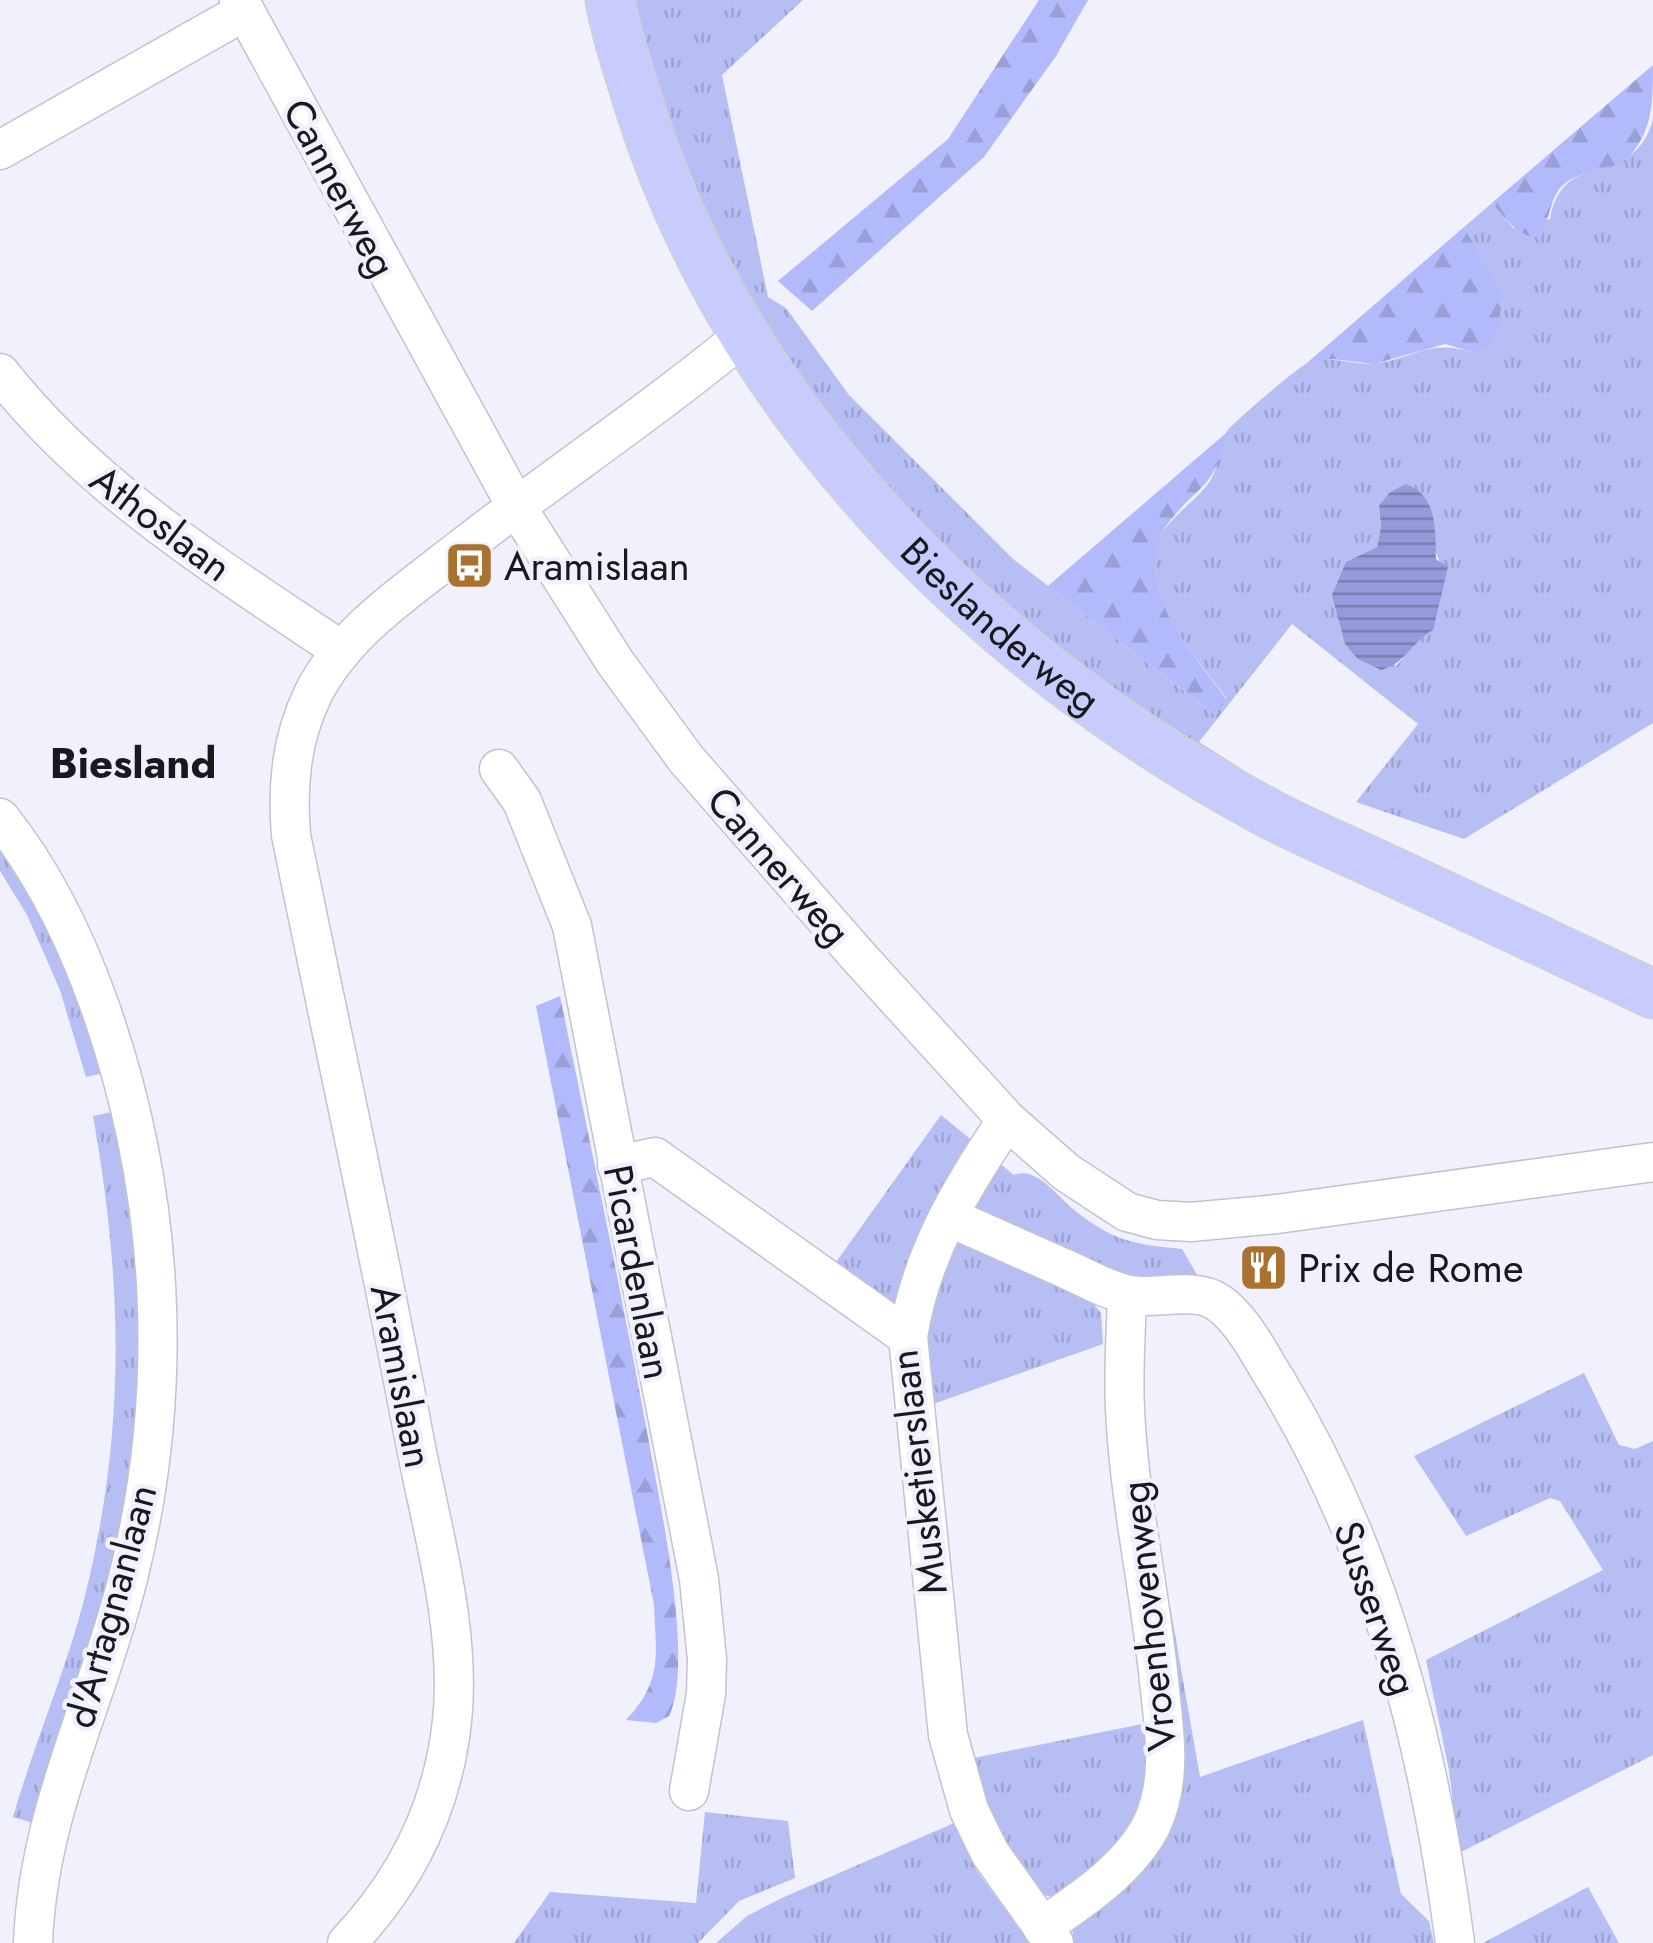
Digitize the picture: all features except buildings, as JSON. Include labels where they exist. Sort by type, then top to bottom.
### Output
[{"type":"main road","name":"Bieslanderweg","points":[[610,0],[649,138],[676,210],[743,336],[818,441],[912,548],[1036,660],[1132,730],[1270,814],[1653,994]]},
{"type":"street","points":[[0,150],[242,6]]},
{"type":"street","name":"Cannerweg","points":[[242,6],[516,506],[615,662],[686,759],[858,956],[1007,1120],[1066,1172],[1127,1212],[1172,1221],[1278,1214],[1653,1162]]},
{"type":"street","name":"Aramislaan","points":[[348,1943],[395,1884],[429,1818],[449,1743],[454,1693],[447,1608],[291,835],[289,782],[298,736],[313,694],[342,651],[368,622],[516,506],[670,396],[743,336]]},
{"type":"street","name":"Athoslaan","points":[[0,373],[54,435],[117,494],[342,651]]},
{"type":"street","name":"Picardenlaan","points":[[499,769],[522,802],[572,926],[699,1578],[707,1659],[706,1694],[689,1791]]},
{"type":"street","name":"d'Artagnanlaan","points":[[0,818],[26,852],[66,924],[126,1084],[152,1226],[159,1311],[154,1427],[140,1521],[115,1624],[51,1816],[38,1878],[33,1943]]},
{"type":"street","points":[[908,1336],[920,1283],[948,1217],[1007,1120]]},
{"type":"street","name":"Musketierslaan","points":[[617,1164],[655,1157],[908,1336],[948,1735],[979,1832],[1002,1874],[1048,1935]]},
{"type":"street","points":[[948,1217],[1126,1295]]},
{"type":"street","name":"Susserweg","points":[[1126,1295],[1204,1296],[1220,1303],[1248,1338],[1293,1410],[1346,1515],[1404,1680],[1447,1876],[1456,1943]]},
{"type":"street","name":"Vroenhovenweg","points":[[1048,1935],[1131,1853],[1151,1826],[1165,1777],[1166,1744],[1154,1624],[1125,1409],[1126,1295]]},
{"type":"green space","points":[[623,0],[803,0],[722,75],[768,297],[786,308],[849,395],[1013,559],[1214,714],[1227,699],[1171,620],[1162,603],[1153,567],[1164,529],[1210,481],[1227,431],[1309,362],[1326,359],[1377,363],[1444,347],[1472,352],[1480,260],[1464,227],[1492,203],[1513,228],[1550,219],[1557,196],[1569,182],[1631,155],[1644,141],[1653,119],[1653,723],[1464,839],[1356,802],[1418,724],[1292,624],[1199,742],[1259,780],[1244,786],[1192,753],[915,538],[743,314]],"holes":[[[1405,484],[1445,573],[1432,630],[1396,666],[1346,562],[1377,547],[1381,527],[1379,505],[1390,492]]]},
{"type":"green space","points":[[1039,0],[1088,0],[1056,56],[984,157],[812,311],[778,281],[948,139]]},
{"type":"green space","points":[[1653,65],[1648,123],[1632,153],[1616,165],[1580,175],[1562,186],[1541,237],[1526,235],[1514,227],[1492,203]]},
{"type":"green space","points":[[1464,227],[1502,297],[1499,323],[1489,345],[1472,352],[1445,344],[1374,364],[1332,359],[1307,363]]},
{"type":"green space","points":[[1226,433],[1211,476],[1169,522],[1157,544],[1154,568],[1168,615],[1227,700],[1214,714],[1048,586]]},
{"type":"green space","points":[[0,841],[62,950],[104,1073],[86,1077],[60,990],[27,915],[0,871]]},
{"type":"green space","points":[[560,996],[638,1382],[672,1580],[677,1621],[676,1691],[669,1716],[656,1723],[626,1720],[652,1680],[656,1653],[654,1605],[536,1006]]},
{"type":"green space","points":[[117,1111],[139,1261],[138,1430],[115,1572],[46,1773],[33,1823],[13,1817],[84,1600],[107,1478],[113,1418],[114,1299],[93,1116]]},
{"type":"green space","points":[[941,1115],[1014,1175],[1038,1178],[1100,1228],[1136,1243],[1182,1249],[1202,1283],[1092,1302],[1101,1313],[1103,1344],[933,1404],[923,1329],[829,1272]]},
{"type":"green space","points":[[1584,1373],[1619,1445],[1635,1449],[1653,1441],[1653,1755],[1459,1853],[1449,1770],[1426,1660],[1603,1570],[1560,1501],[1550,1498],[1466,1536],[1414,1456]]},
{"type":"green space","points":[[1161,1596],[1170,1606],[1200,1777],[1363,1720],[1401,1894],[1429,1921],[1434,1943],[1072,1943],[1073,1927],[1148,1851]]},
{"type":"green space","points":[[1147,1723],[1144,1784],[1125,1831],[1064,1890],[1053,1897],[1038,1894],[994,1827],[969,1759]]},
{"type":"green space","points":[[705,1812],[788,1821],[795,1878],[739,1901],[698,1943],[514,1943],[550,1892],[696,1903]]},
{"type":"green space","points":[[954,1823],[977,1871],[1030,1943],[716,1943],[747,1916],[784,1897]]},
{"type":"green space","points":[[1588,1887],[1619,1943],[1483,1943]]},
{"type":"shaded area","points":[[1405,484],[1424,496],[1429,505],[1436,559],[1448,567],[1433,630],[1397,662],[1381,670],[1358,659],[1345,644],[1332,595],[1346,562],[1377,547],[1381,527],[1379,505],[1390,492]]},
{"type":"place","name":"Aramislaan","points":[[469,566]]},
{"type":"place","name":"Prix de Rome","points":[[1263,1268]]},
{"type":"district","name":"Biesland","points":[[133,763]]}]
